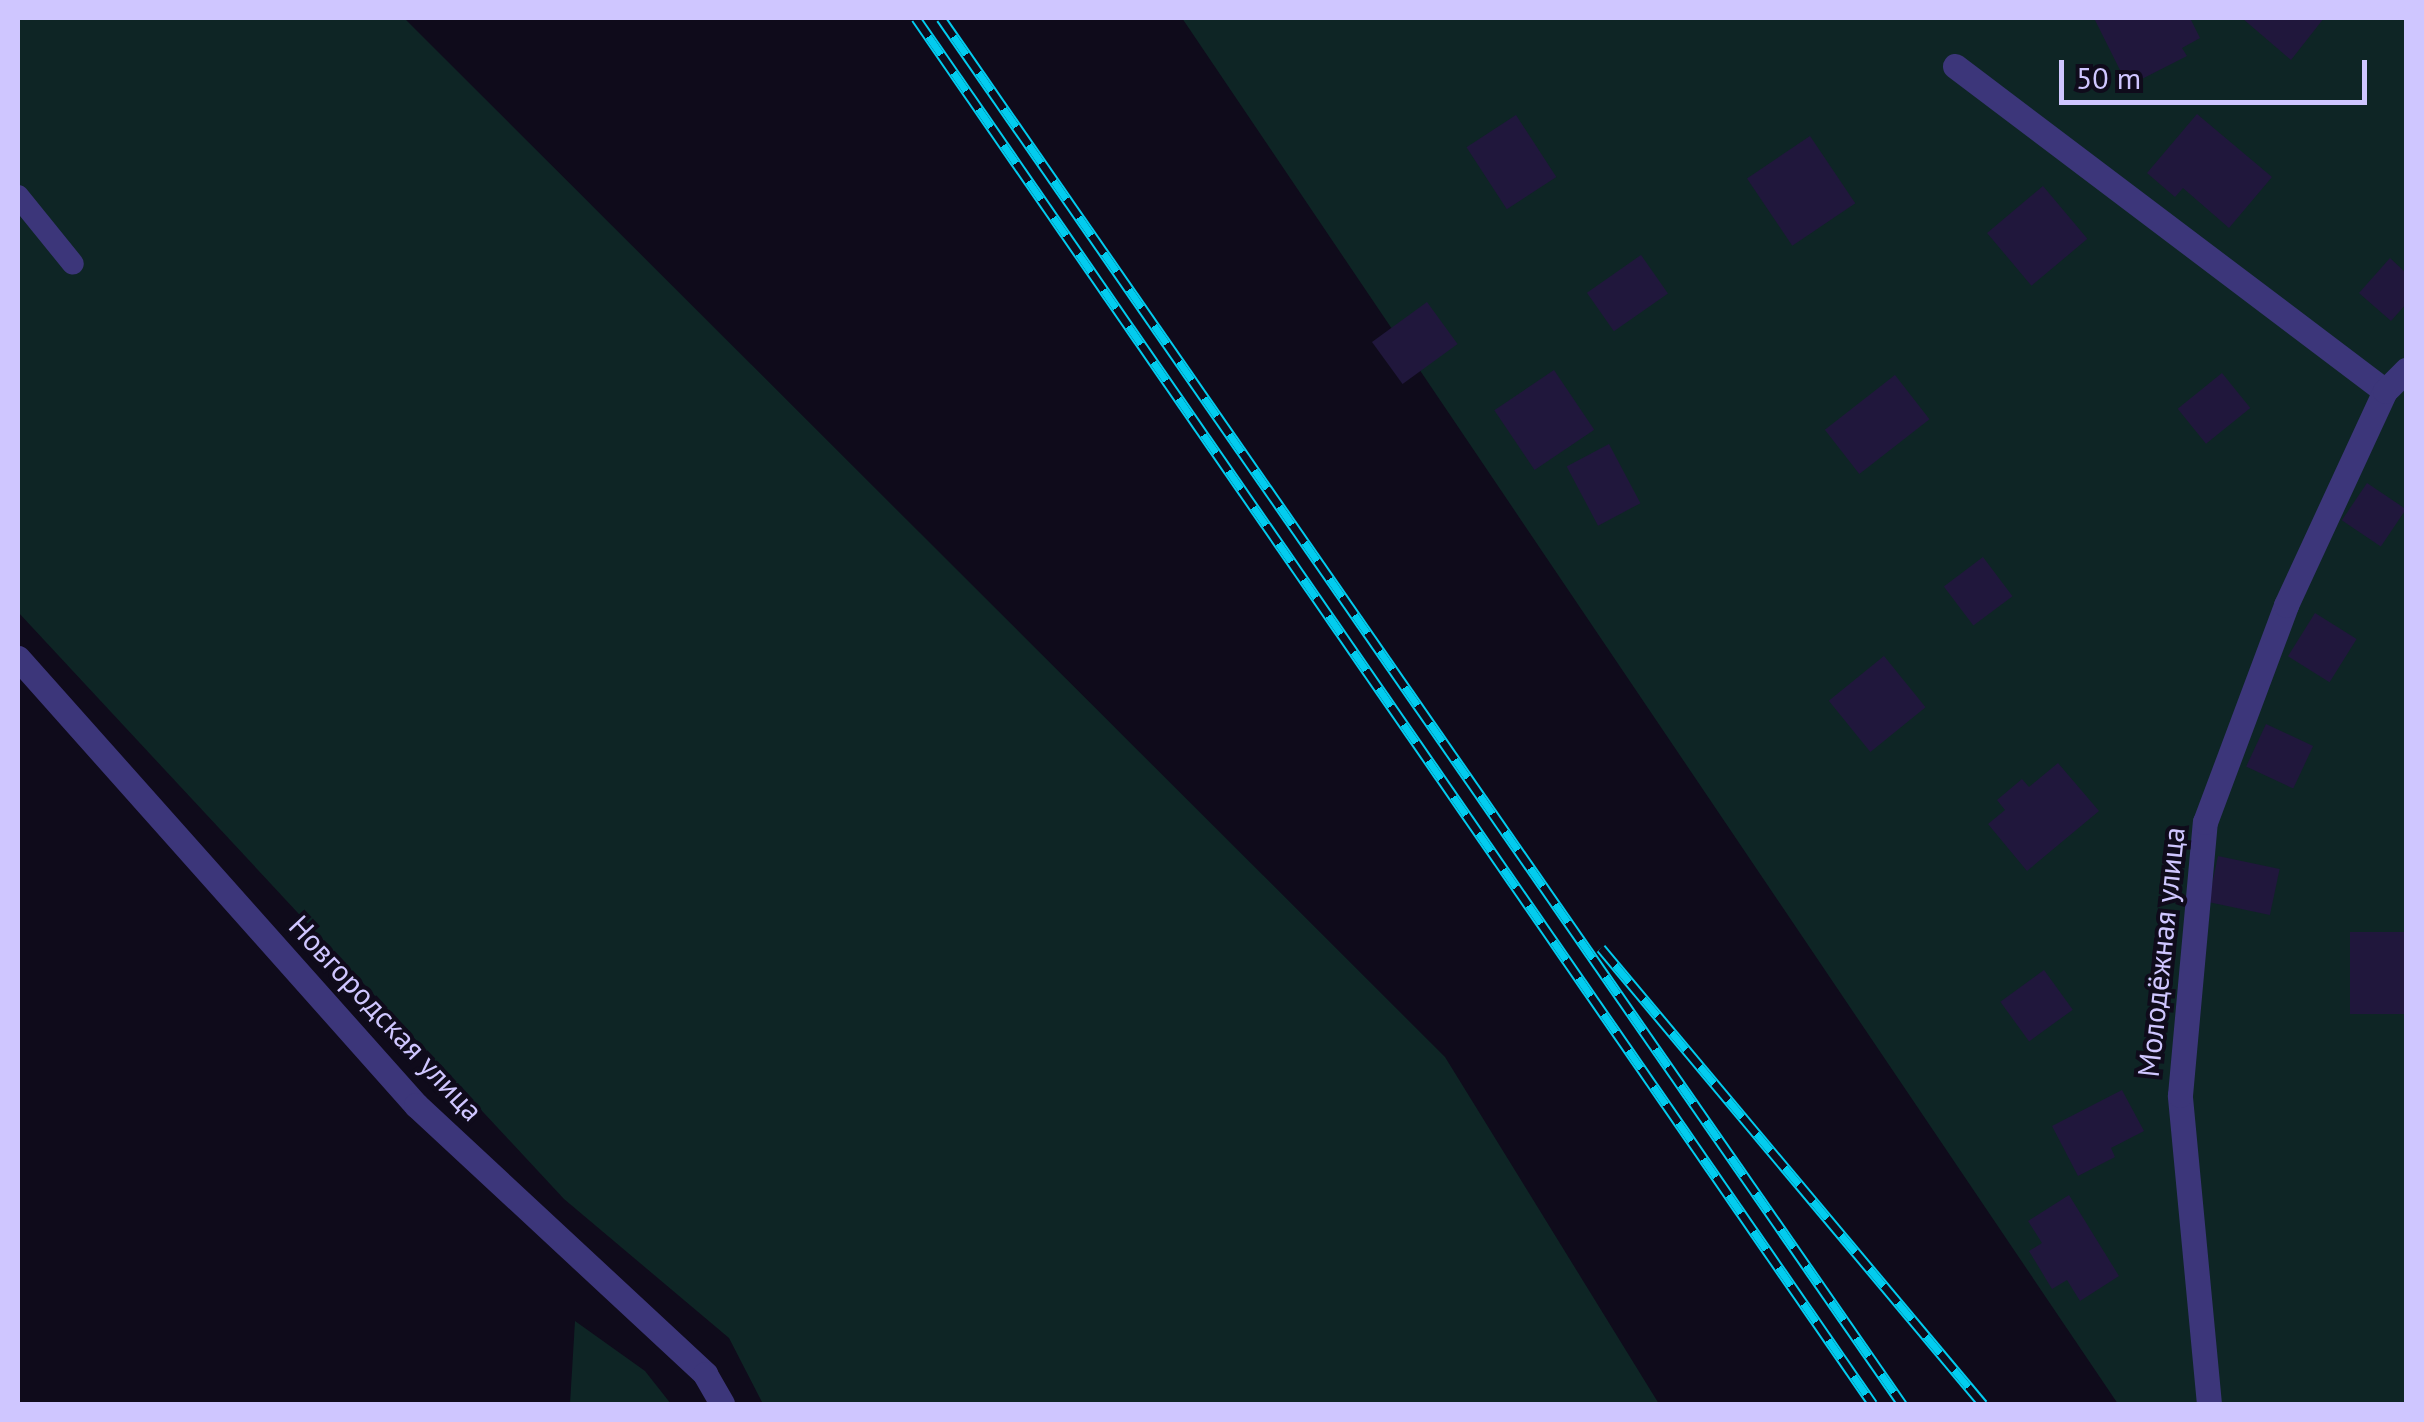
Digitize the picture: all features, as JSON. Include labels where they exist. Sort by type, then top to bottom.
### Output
[{"type":"street","points":[[1956,66],[2385,391]]},
{"type":"street","name":"Молодёжная улица","points":[[2209,1404],[2180,1095],[2205,822],[2286,605],[2385,391],[2406,370]]},
{"type":"street","name":"Новгородская улица","points":[[18,658],[416,1105],[705,1374],[722,1404]]},
{"type":"lane","points":[[18,196],[73,264]]},
{"type":"green space","points":[[18,18],[404,18],[1445,1057],[1659,1404],[763,1404],[729,1338],[564,1199],[18,612]]},
{"type":"green space","points":[[1182,18],[2406,18],[2406,1404],[2118,1404]]},
{"type":"green space","points":[[575,1321],[645,1371],[671,1404],[570,1404]]},
{"type":"building","points":[[2094,18],[2190,18],[2200,38],[2182,48],[2187,56],[2128,86]]},
{"type":"building","points":[[2242,18],[2324,18],[2291,60]]},
{"type":"building","points":[[2197,114],[2272,177],[2229,228],[2183,188],[2175,197],[2147,173]]},
{"type":"building","points":[[1516,115],[1556,177],[1507,209],[1467,147]]},
{"type":"building","points":[[1810,136],[1855,203],[1792,246],[1747,178]]},
{"type":"building","points":[[2043,186],[2087,239],[2031,286],[1987,233]]},
{"type":"building","points":[[1641,255],[1668,294],[1614,331],[1587,293]]},
{"type":"building","points":[[2390,258],[2406,273],[2406,304],[2391,321],[2359,293]]},
{"type":"building","points":[[1427,302],[1458,344],[1403,384],[1372,342]]},
{"type":"building","points":[[1554,370],[1594,430],[1535,470],[1494,410]]},
{"type":"building","points":[[2222,373],[2250,408],[2206,444],[2178,409]]},
{"type":"building","points":[[1895,375],[1929,419],[1859,474],[1825,430]]},
{"type":"building","points":[[1609,444],[1640,503],[1598,526],[1567,467]]},
{"type":"building","points":[[2367,483],[2406,509],[2381,547],[2342,520]]},
{"type":"building","points":[[1983,557],[2012,596],[1973,626],[1944,586]]},
{"type":"building","points":[[2315,613],[2357,639],[2330,682],[2288,656]]},
{"type":"building","points":[[1884,656],[1926,707],[1870,752],[1829,701]]},
{"type":"building","points":[[2266,724],[2313,746],[2293,789],[2246,767]]},
{"type":"building","points":[[2058,763],[2099,811],[2027,871],[1988,824],[2005,810],[1997,800],[2022,779],[2029,787]]},
{"type":"building","points":[[2218,856],[2280,869],[2270,915],[2208,902]]},
{"type":"building","points":[[2350,932],[2406,932],[2406,1014],[2350,1014]]},
{"type":"building","points":[[2044,970],[2073,1010],[2029,1041],[2000,1002]]},
{"type":"building","points":[[2122,1090],[2144,1131],[2111,1148],[2115,1157],[2078,1176],[2052,1126]]},
{"type":"building","points":[[2069,1195],[2119,1276],[2080,1301],[2067,1280],[2052,1289],[2029,1251],[2042,1243],[2028,1221]]},
{"type":"railway","points":[[916,18],[1873,1404]]},
{"type":"railway","points":[[941,18],[1902,1404]]},
{"type":"railway","points":[[1601,948],[1983,1404]]}]
